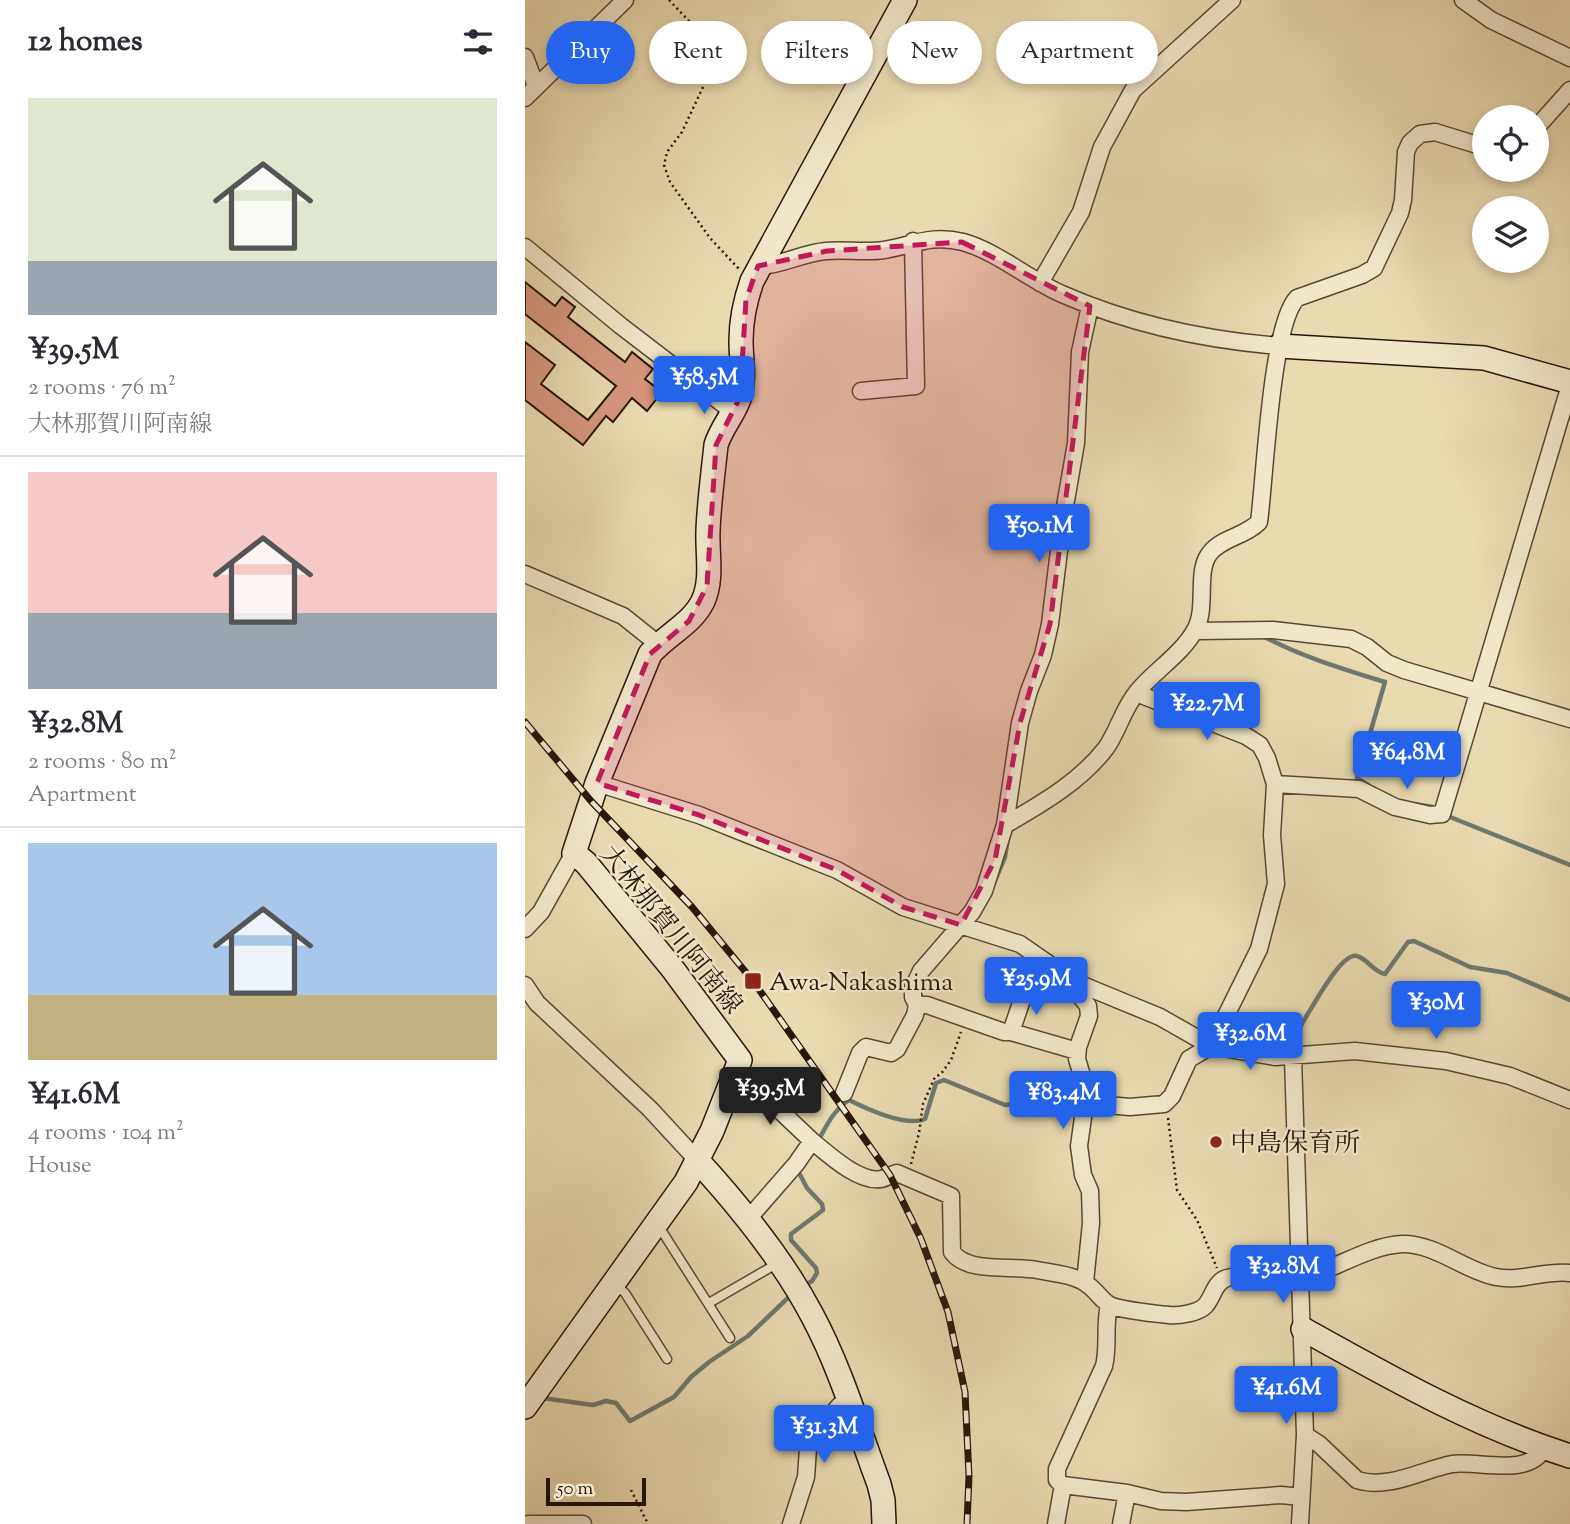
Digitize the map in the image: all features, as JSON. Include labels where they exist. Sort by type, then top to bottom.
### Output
[{"type":"main road","name":"大林那賀川阿南線","points":[[525,1407],[698,1161],[740,1060],[672,968],[586,863],[574,853],[597,783],[650,654],[689,621],[702,602],[709,572],[708,534],[716,445],[740,397],[745,300],[755,274],[905,0]]},
{"type":"main road","points":[[1279,346],[1484,358],[1570,384]]},
{"type":"main road","points":[[698,1161],[747,1219],[812,1316],[848,1399],[879,1484],[884,1524]]},
{"type":"main road","points":[[1303,1329],[1419,1394],[1499,1430],[1570,1456]]},
{"type":"street","points":[[531,92],[625,0]]},
{"type":"street","points":[[1040,283],[1081,212],[1096,161],[1133,90],[1231,0]]},
{"type":"street","points":[[1463,0],[1491,20],[1570,58]]},
{"type":"street","points":[[525,57],[531,92]]},
{"type":"street","points":[[1549,114],[1570,90]]},
{"type":"street","points":[[1005,825],[1047,801],[1091,765],[1107,746],[1125,708],[1195,631],[1202,604],[1205,563],[1211,551],[1251,530],[1259,522],[1276,359],[1290,306],[1297,298],[1362,275],[1374,268],[1400,213],[1406,152],[1410,143],[1420,134],[1435,132],[1472,143]]},
{"type":"street","points":[[755,274],[798,256],[827,251],[887,250],[913,241],[937,239],[961,242],[982,250],[1040,283],[1090,306],[1223,341],[1279,346]]},
{"type":"street","points":[[862,391],[916,386],[913,241]]},
{"type":"street","points":[[525,247],[621,326],[732,411]]},
{"type":"street","points":[[1077,1052],[922,1005],[913,998],[913,988],[921,971],[961,925],[984,891],[1005,825],[1020,723],[1043,655],[1050,624],[1063,518],[1076,443],[1080,352],[1090,306]]},
{"type":"street","points":[[1275,784],[1359,789],[1395,807],[1430,815],[1442,814],[1570,384]]},
{"type":"street","points":[[525,574],[623,617],[659,644]]},
{"type":"street","points":[[1195,631],[1273,630],[1351,639],[1367,647],[1387,663],[1570,719]]},
{"type":"street","points":[[1085,1103],[1130,1107],[1164,1104],[1172,1097],[1189,1059],[1211,1045],[1258,948],[1276,884],[1272,835],[1275,784],[1260,745],[1246,736],[1139,695]]},
{"type":"street","points":[[597,783],[699,815],[837,870],[902,907],[1020,944],[1075,982],[1160,1017],[1211,1045],[1275,1058],[1355,1051],[1446,1061],[1510,1076],[1570,1100]]},
{"type":"street","points":[[525,929],[541,912],[574,853]]},
{"type":"street","points":[[1011,1032],[1034,965],[1040,958]]},
{"type":"street","points":[[1075,982],[1077,992],[1088,1006],[1089,1016],[1077,1052],[1084,1082],[1085,1103],[1079,1146],[1083,1175],[1090,1191],[1091,1223],[1085,1282]]},
{"type":"street","points":[[525,985],[537,1003],[650,1110],[698,1161]]},
{"type":"street","points":[[844,1094],[860,1053],[866,1048],[891,1053],[897,1049],[922,1005]]},
{"type":"street","points":[[1293,1058],[1305,1435],[1300,1524]]},
{"type":"street","points":[[754,1086],[814,1143],[849,1169],[869,1179],[883,1179],[897,1173],[951,1196],[951,1243],[957,1259],[975,1266],[1020,1266],[1085,1282],[1109,1305],[1171,1315],[1195,1311],[1204,1307],[1220,1282],[1226,1278],[1300,1278],[1387,1245],[1406,1244],[1425,1248],[1499,1278],[1522,1278],[1556,1271],[1570,1273]]},
{"type":"street","points":[[747,1219],[814,1143]]},
{"type":"street","points":[[1109,1305],[1105,1320],[1107,1355],[1057,1469],[1057,1480],[1063,1485],[1127,1493],[1161,1501],[1186,1502],[1281,1495],[1301,1497]]},
{"type":"street","points":[[791,1524],[806,1477],[807,1449],[839,1406],[848,1399]]},
{"type":"street","points":[[1305,1435],[1319,1444],[1357,1480],[1364,1482],[1392,1481],[1456,1464],[1509,1466],[1537,1457],[1544,1448]]},
{"type":"street","points":[[1056,1524],[1063,1485]]},
{"type":"street","points":[[1121,1524],[1127,1493]]},
{"type":"street","points":[[529,1524],[583,1524]]},
{"type":"lane","points":[[656,1223],[730,1338]]},
{"type":"lane","points":[[709,1303],[778,1263]]},
{"type":"lane","points":[[613,1283],[625,1293],[667,1359]]},
{"type":"path","points":[[669,0],[706,39],[712,54],[706,81],[682,132],[667,152],[664,165],[670,182],[710,238],[755,274]]},
{"type":"path","points":[[907,1177],[923,1104],[933,1082],[951,1060],[966,1018]]},
{"type":"path","points":[[1164,1104],[1171,1129],[1177,1190],[1197,1220],[1220,1282]]},
{"type":"path","points":[[631,1490],[648,1524]]},
{"type":"highlighted area","points":[[962,242],[1090,306],[1050,624],[1020,723],[995,860],[961,925],[903,907],[837,870],[699,815],[597,783],[650,654],[689,621],[707,586],[716,445],[740,397],[746,300],[758,266],[827,251]]},
{"type":"building","points":[[525,282],[555,306],[562,297],[575,307],[568,317],[625,362],[632,352],[653,369],[645,379],[662,392],[647,411],[632,398],[613,422],[606,416],[583,445],[525,400],[525,342],[555,365],[541,384],[588,420],[616,386],[525,314]]},
{"type":"waterway","points":[[1261,635],[1306,656],[1385,682],[1357,778],[1368,785]]},
{"type":"waterway","points":[[1414,804],[1433,807]]},
{"type":"waterway","points":[[1450,817],[1570,865]]},
{"type":"waterway","points":[[994,883],[1005,857],[1008,839]]},
{"type":"waterway","points":[[1224,1041],[1242,1038],[1284,1050],[1329,980],[1349,958],[1357,956],[1385,974],[1408,942],[1414,941],[1470,967],[1507,973],[1570,1000]]},
{"type":"waterway","points":[[849,1100],[887,1116],[917,1121],[925,1119],[936,1083],[944,1080],[1005,1105],[1036,1101],[1048,1095],[1079,1097]]},
{"type":"waterway","points":[[818,1141],[835,1114],[849,1100],[851,1092]]},
{"type":"waterway","points":[[799,1169],[807,1188],[822,1204],[823,1210],[791,1234],[791,1240],[816,1268],[817,1273],[812,1281],[802,1287]]},
{"type":"waterway","points":[[542,1398],[593,1405],[606,1401],[616,1403],[630,1421],[674,1397],[691,1377],[748,1336],[791,1295]]},
{"type":"railway","points":[[525,722],[591,801],[692,907],[753,981],[890,1175],[921,1239],[948,1312],[965,1392],[969,1476],[967,1524]]},
{"type":"place","name":"Awa-Nakashima","points":[[753,981]]},
{"type":"place","name":"中島保育所","points":[[1216,1142]]}]
